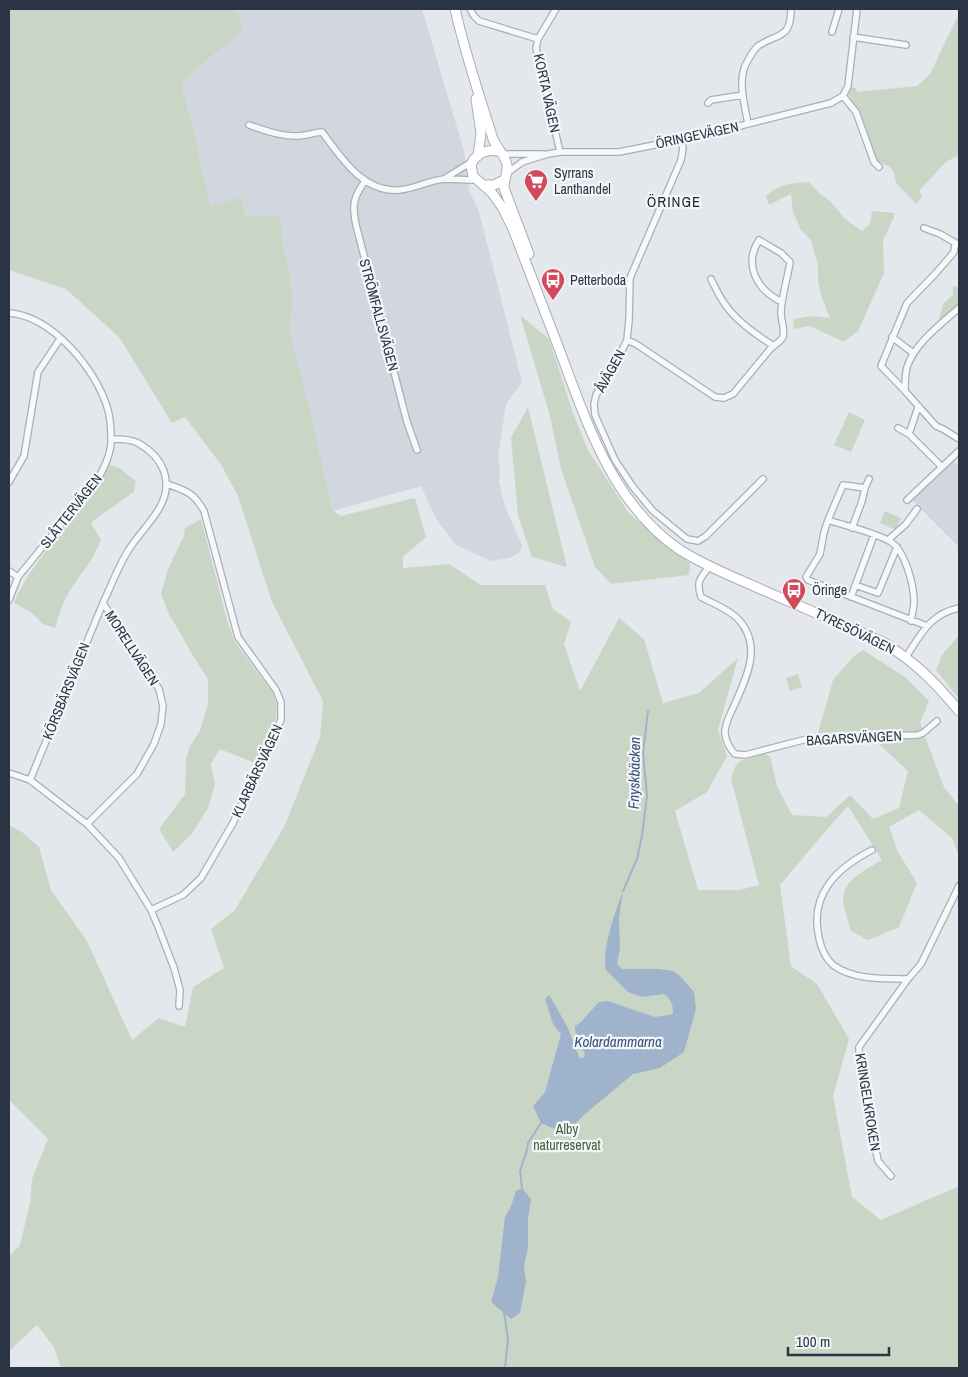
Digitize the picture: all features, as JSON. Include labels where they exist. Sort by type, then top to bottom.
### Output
[{"type":"main road","name":"TYRESÖVÄGEN","points":[[455,9],[475,87],[500,153],[507,163],[504,188],[552,320],[558,348]]},
{"type":"main road","name":"TYRESÖVÄGEN","points":[[475,87],[481,133],[471,170],[479,182],[492,193],[502,207],[513,229],[580,409],[605,463],[621,490],[654,527],[679,549],[709,567],[883,642],[906,657],[935,682],[959,711]]},
{"type":"main road","points":[[475,158],[488,150],[500,153]]},
{"type":"main road","points":[[479,182],[494,185],[505,177]]},
{"type":"street","points":[[470,9],[479,21],[538,39]]},
{"type":"street","name":"KORTA VÄGEN","points":[[556,9],[538,39],[536,48],[560,152]]},
{"type":"street","points":[[748,124],[742,80],[745,67],[759,46],[785,32],[791,9]]},
{"type":"street","points":[[832,32],[839,9]]},
{"type":"street","points":[[857,9],[848,86],[843,96],[856,112],[874,162],[879,167]]},
{"type":"street","points":[[853,37],[906,45]]},
{"type":"street","points":[[708,103],[711,100],[743,95]]},
{"type":"street","name":"ÖRINGEVÄGEN","points":[[505,177],[522,162],[548,154],[560,152],[619,152],[748,124],[831,103],[843,96]]},
{"type":"street","points":[[250,125],[265,131],[292,135],[322,132],[336,151],[365,181],[379,188],[398,190],[444,179],[479,182]]},
{"type":"street","name":"ÅVÄGEN","points":[[680,140],[683,148],[681,160],[630,278],[627,340],[614,367],[596,395],[594,404],[595,416],[619,466],[633,487],[654,511],[687,539],[698,540],[706,536],[763,479]]},
{"type":"street","name":"ÖRINGEVÄGEN","points":[[500,153],[548,154]]},
{"type":"street","points":[[444,179],[475,158]]},
{"type":"street","name":"STRÖMFALLSVÄGEN","points":[[365,181],[354,199],[353,210],[356,226],[407,422],[417,450]]},
{"type":"street","points":[[924,228],[940,234],[957,244],[954,252],[936,274],[907,303],[881,366],[936,426],[943,428],[959,439]]},
{"type":"street","points":[[627,340],[636,344],[715,397],[724,398],[734,394],[782,337],[782,302],[788,281],[790,262],[781,253],[759,240],[753,251],[754,274],[764,291],[782,302]]},
{"type":"street","points":[[711,279],[724,303],[742,323],[773,347]]},
{"type":"street","points":[[904,391],[906,369],[913,354],[959,308]]},
{"type":"street","name":"SLÅTTERVÄGEN","points":[[9,313],[20,314],[43,326],[60,338],[78,356],[94,377],[108,410],[112,439],[107,463],[97,480],[18,577],[9,600]]},
{"type":"street","points":[[892,337],[913,354]]},
{"type":"street","points":[[9,482],[24,456],[38,372],[60,338]]},
{"type":"street","points":[[909,434],[918,407]]},
{"type":"street","points":[[898,428],[909,434],[942,467]]},
{"type":"street","points":[[112,439],[136,442],[143,446],[158,460],[167,484]]},
{"type":"street","points":[[907,500],[959,451]]},
{"type":"street","points":[[852,528],[869,479]]},
{"type":"street","name":"MORELLVÄGEN","points":[[87,824],[137,774],[154,744],[161,724],[163,706],[158,689],[103,603],[127,552],[161,506],[167,484]]},
{"type":"street","name":"KLARBÄRSVÄGEN","points":[[151,910],[183,895],[201,878],[233,824],[281,720],[282,702],[276,690],[238,638],[204,511],[197,499],[187,490],[167,484]]},
{"type":"street","points":[[865,488],[845,485],[841,487],[824,532],[820,554],[806,578],[927,626]]},
{"type":"street","points":[[888,540],[906,524],[917,509]]},
{"type":"street","points":[[828,520],[888,540],[897,547],[903,556],[914,592],[915,603],[911,621]]},
{"type":"street","points":[[851,596],[874,535]]},
{"type":"street","points":[[855,585],[878,594],[897,547]]},
{"type":"street","name":"BAGARSVÄNGEN","points":[[709,567],[698,582],[700,596],[736,617],[747,630],[752,645],[748,671],[725,732],[728,744],[735,754],[745,755],[807,739],[918,734],[923,733],[936,721]]},
{"type":"street","points":[[9,572],[18,577]]},
{"type":"street","name":"KÖRSBÄRSVÄGEN","points":[[30,780],[103,603]]},
{"type":"street","points":[[906,657],[927,626],[945,612],[959,608]]},
{"type":"street","points":[[9,773],[30,780],[87,824],[119,858],[151,910],[174,968],[180,990],[179,1006]]},
{"type":"street","points":[[872,850],[853,859],[827,885],[818,909],[817,926],[820,940],[828,959],[838,968],[865,977],[908,979]]},
{"type":"street","name":"KRINGELKROKEN","points":[[891,1176],[878,1161],[859,1063],[859,1047],[921,964],[959,886]]},
{"type":"shaded area","points":[[235,9],[422,9],[464,151],[469,190],[479,212],[522,382],[506,404],[498,458],[500,469],[499,481],[504,504],[522,545],[520,552],[510,558],[491,561],[456,545],[436,519],[421,486],[333,511],[289,330],[293,303],[280,215],[245,216],[242,197],[210,205],[181,84],[242,22]]},
{"type":"shaded area","points":[[954,461],[959,467],[959,547],[912,500]]},
{"type":"green space","name":"Alby naturreservat","points":[[9,9],[235,9],[242,22],[242,31],[198,67],[181,84],[210,205],[242,197],[245,216],[280,215],[293,303],[289,330],[333,511],[341,516],[415,498],[426,537],[403,557],[403,568],[449,564],[481,585],[545,585],[553,609],[571,622],[564,644],[580,691],[619,618],[644,639],[663,703],[699,693],[738,658],[718,730],[727,756],[707,792],[675,811],[698,890],[740,890],[759,885],[731,779],[735,767],[740,761],[761,753],[770,756],[777,786],[792,815],[826,817],[850,795],[873,819],[899,808],[908,771],[865,731],[818,733],[833,680],[854,656],[863,650],[905,677],[929,701],[920,723],[944,787],[959,806],[959,856],[952,838],[919,810],[889,827],[898,852],[917,883],[899,927],[868,940],[851,931],[843,897],[848,884],[853,879],[882,860],[848,806],[780,885],[791,966],[817,984],[849,1039],[833,1096],[852,1197],[881,1220],[959,1186],[959,1368],[61,1368],[54,1347],[37,1325],[9,1351],[9,1256],[20,1245],[30,1203],[32,1179],[48,1139],[9,1100],[9,825],[22,832],[39,847],[51,890],[87,941],[132,1040],[159,1018],[185,1027],[193,987],[224,968],[211,929],[235,910],[285,825],[320,737],[323,701],[272,602],[238,496],[222,466],[185,417],[172,423],[119,337],[66,289],[9,270]]},
{"type":"green space","points":[[959,13],[959,155],[946,162],[919,191],[922,197],[916,204],[896,183],[894,173],[890,167],[879,162],[876,158],[853,101],[848,94],[850,87],[856,88],[857,92],[917,86],[930,74]]},
{"type":"green space","points":[[809,182],[831,202],[845,219],[862,231],[870,224],[872,211],[894,213],[894,217],[883,240],[884,273],[858,331],[844,342],[810,326],[793,329],[794,319],[814,316],[830,318],[821,296],[818,265],[811,240],[801,230],[793,212],[791,194],[769,205],[766,196],[781,187]]},
{"type":"green space","points":[[953,286],[959,288],[959,307],[943,322],[939,318],[944,303],[953,295]]},
{"type":"green space","points":[[520,315],[549,339],[573,413],[588,450],[628,512],[665,545],[690,563],[689,575],[611,584],[595,567],[561,469],[550,416]]},
{"type":"green space","points":[[528,407],[567,567],[532,557],[518,515],[511,438]]},
{"type":"green space","points":[[849,412],[865,420],[851,452],[834,445]]},
{"type":"green space","points":[[110,465],[119,468],[136,481],[134,492],[91,523],[101,540],[98,548],[68,595],[55,628],[43,624],[31,612],[14,603],[34,567],[87,500]]},
{"type":"green space","points":[[885,511],[901,518],[896,530],[880,523]]},
{"type":"green space","points":[[201,519],[228,624],[235,642],[272,692],[277,704],[276,718],[257,764],[220,749],[211,764],[215,784],[208,808],[191,835],[173,852],[159,829],[185,794],[186,759],[190,746],[200,731],[208,704],[208,679],[169,614],[161,594],[168,569],[184,536],[185,528]]},
{"type":"green space","points":[[959,635],[959,699],[936,670],[942,655]]},
{"type":"green space","points":[[798,674],[802,687],[790,691],[786,678]]},
{"type":"water","name":"Kolardammarna","points":[[623,891],[619,918],[620,948],[617,964],[622,969],[673,971],[694,992],[696,1009],[684,1052],[660,1068],[633,1074],[585,1114],[565,1134],[541,1123],[533,1106],[545,1092],[561,1034],[553,1024],[545,999],[549,995],[568,1028],[579,1057],[583,1058],[585,1055],[575,1026],[599,1002],[608,1001],[655,1017],[673,1014],[672,1003],[664,994],[642,997],[628,992],[606,970],[607,941]]},
{"type":"water","points":[[522,1188],[531,1199],[528,1219],[528,1247],[524,1266],[526,1282],[520,1313],[511,1319],[491,1302],[498,1277],[505,1217],[516,1191]]},
{"type":"waterway","name":"Fnyskbäcken","points":[[623,891],[637,859],[642,836],[647,796],[643,753],[648,711]]},
{"type":"waterway","points":[[522,1188],[520,1171],[528,1143],[541,1123]]},
{"type":"waterway","name":"Fnyskbäcken","points":[[504,1312],[508,1339],[505,1368]]},
{"type":"place","name":"Syrrans Lanthandel","points":[[536,202]]},
{"type":"place","name":"Petterboda","points":[[553,301]]},
{"type":"place","name":"Öringe","points":[[794,611]]},
{"type":"district","name":"ÖRINGE","points":[[674,201]]}]
